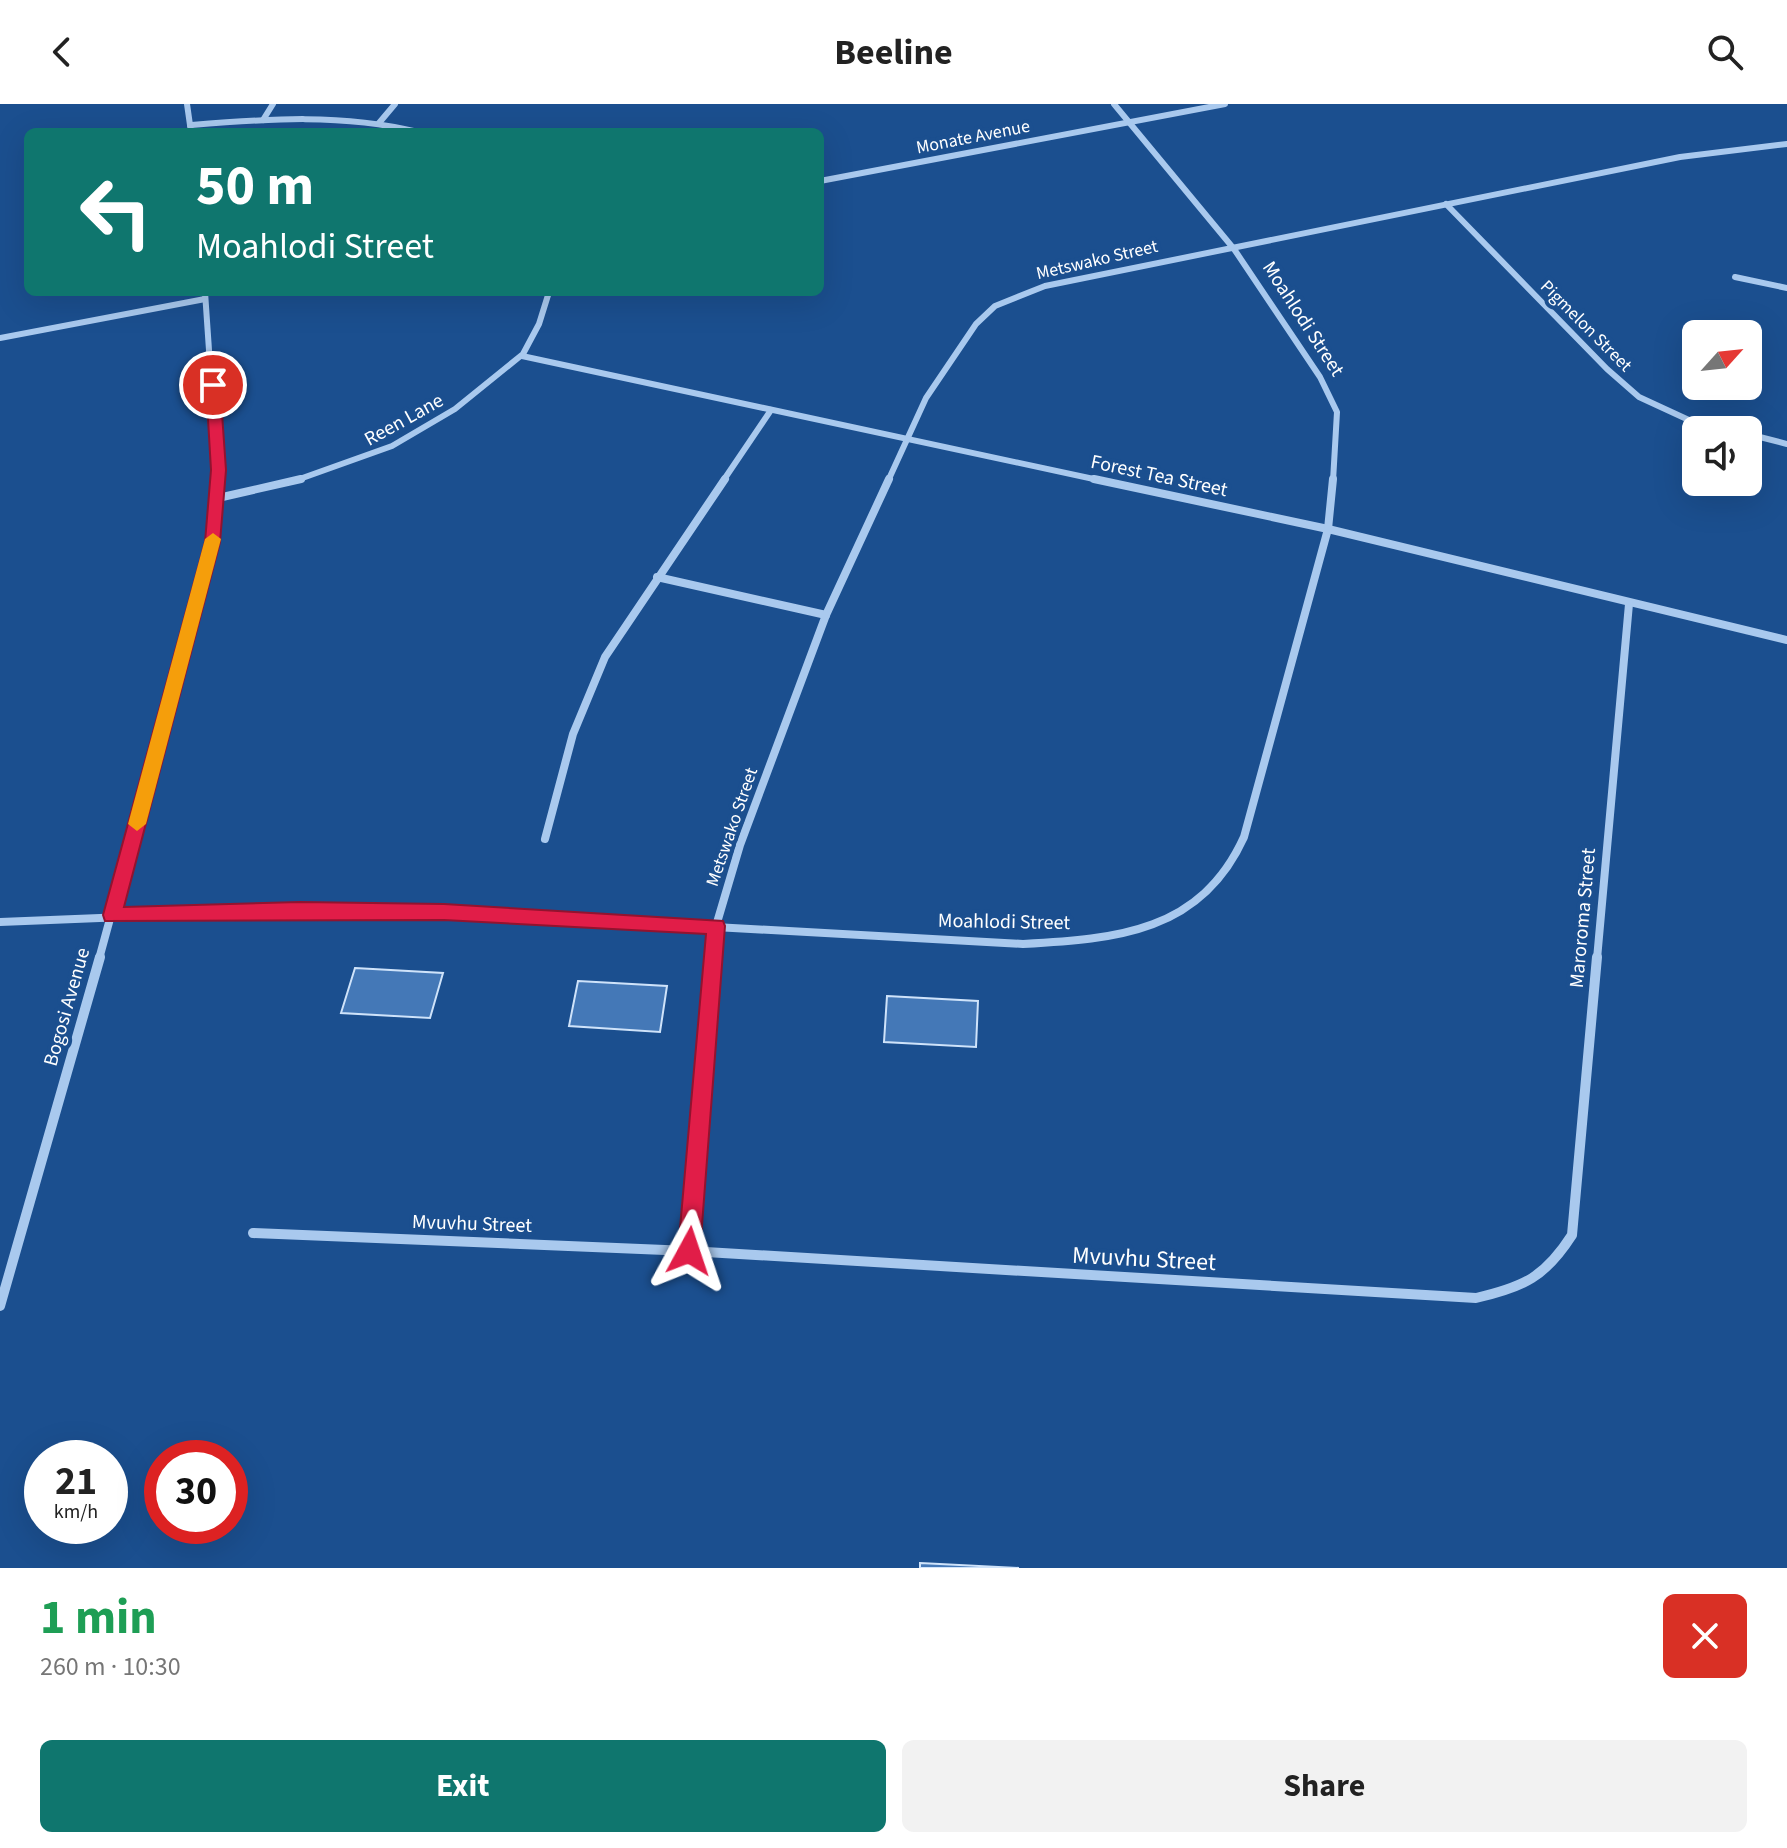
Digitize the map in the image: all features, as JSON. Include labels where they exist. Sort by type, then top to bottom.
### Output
[{"type":"street","points":[[187,104],[190,128]]},
{"type":"street","points":[[263,120],[273,104]]},
{"type":"street","points":[[379,123],[395,104]]},
{"type":"street","name":"Moahlodi Street","points":[[0,922],[112,915],[300,910],[444,912],[1023,944],[1083,942],[1128,932],[1164,920],[1199,900],[1226,873],[1244,837],[1328,529],[1338,432],[1337,412],[1320,377],[1234,249],[1114,104]]},
{"type":"street","name":"Monate Avenue","points":[[824,180],[1225,104]]},
{"type":"street","points":[[198,128],[308,118],[379,123],[401,128]]},
{"type":"street","name":"Metswako Street","points":[[716,926],[740,845],[826,615],[926,398],[976,324],[995,306],[1045,286],[1680,157],[1787,144]]},
{"type":"street","name":"Pigmelon Street","points":[[1446,204],[1607,369],[1639,397],[1682,417]]},
{"type":"street","points":[[1735,277],[1787,288]]},
{"type":"street","points":[[0,338],[205,296]]},
{"type":"street","name":"Bogosi Avenue","points":[[0,1306],[112,915],[213,542],[218,498],[218,442],[205,296]]},
{"type":"street","name":"Reen Lane","points":[[218,498],[321,475],[372,457],[457,409],[522,356],[541,320],[548,296]]},
{"type":"street","name":"Forest Tea Street","points":[[522,356],[1328,529],[1787,640]]},
{"type":"street","points":[[545,839],[573,734],[605,657],[771,410]]},
{"type":"street","points":[[1762,438],[1787,444]]},
{"type":"street","points":[[657,577],[826,615]]},
{"type":"street","name":"Maroroma Street","points":[[1572,1235],[1629,604]]},
{"type":"street","points":[[689,1251],[716,926]]},
{"type":"street","name":"Mvuvhu Street","points":[[253,1233],[689,1251],[1476,1298],[1509,1291],[1539,1277],[1554,1265],[1572,1235]]},
{"type":"building","points":[[355,968],[443,973],[430,1018],[341,1013]]},
{"type":"building","points":[[578,981],[667,986],[660,1032],[569,1026]]},
{"type":"building","points":[[887,996],[978,1001],[976,1047],[884,1042]]},
{"type":"building","points":[[920,1563],[1019,1568],[920,1568]]},
{"type":"slow traffic","points":[[137,824],[213,539]]},
{"type":"route","points":[[213,385],[219,470],[213,542],[112,915],[300,910],[444,912],[716,926],[689,1251]]}]
